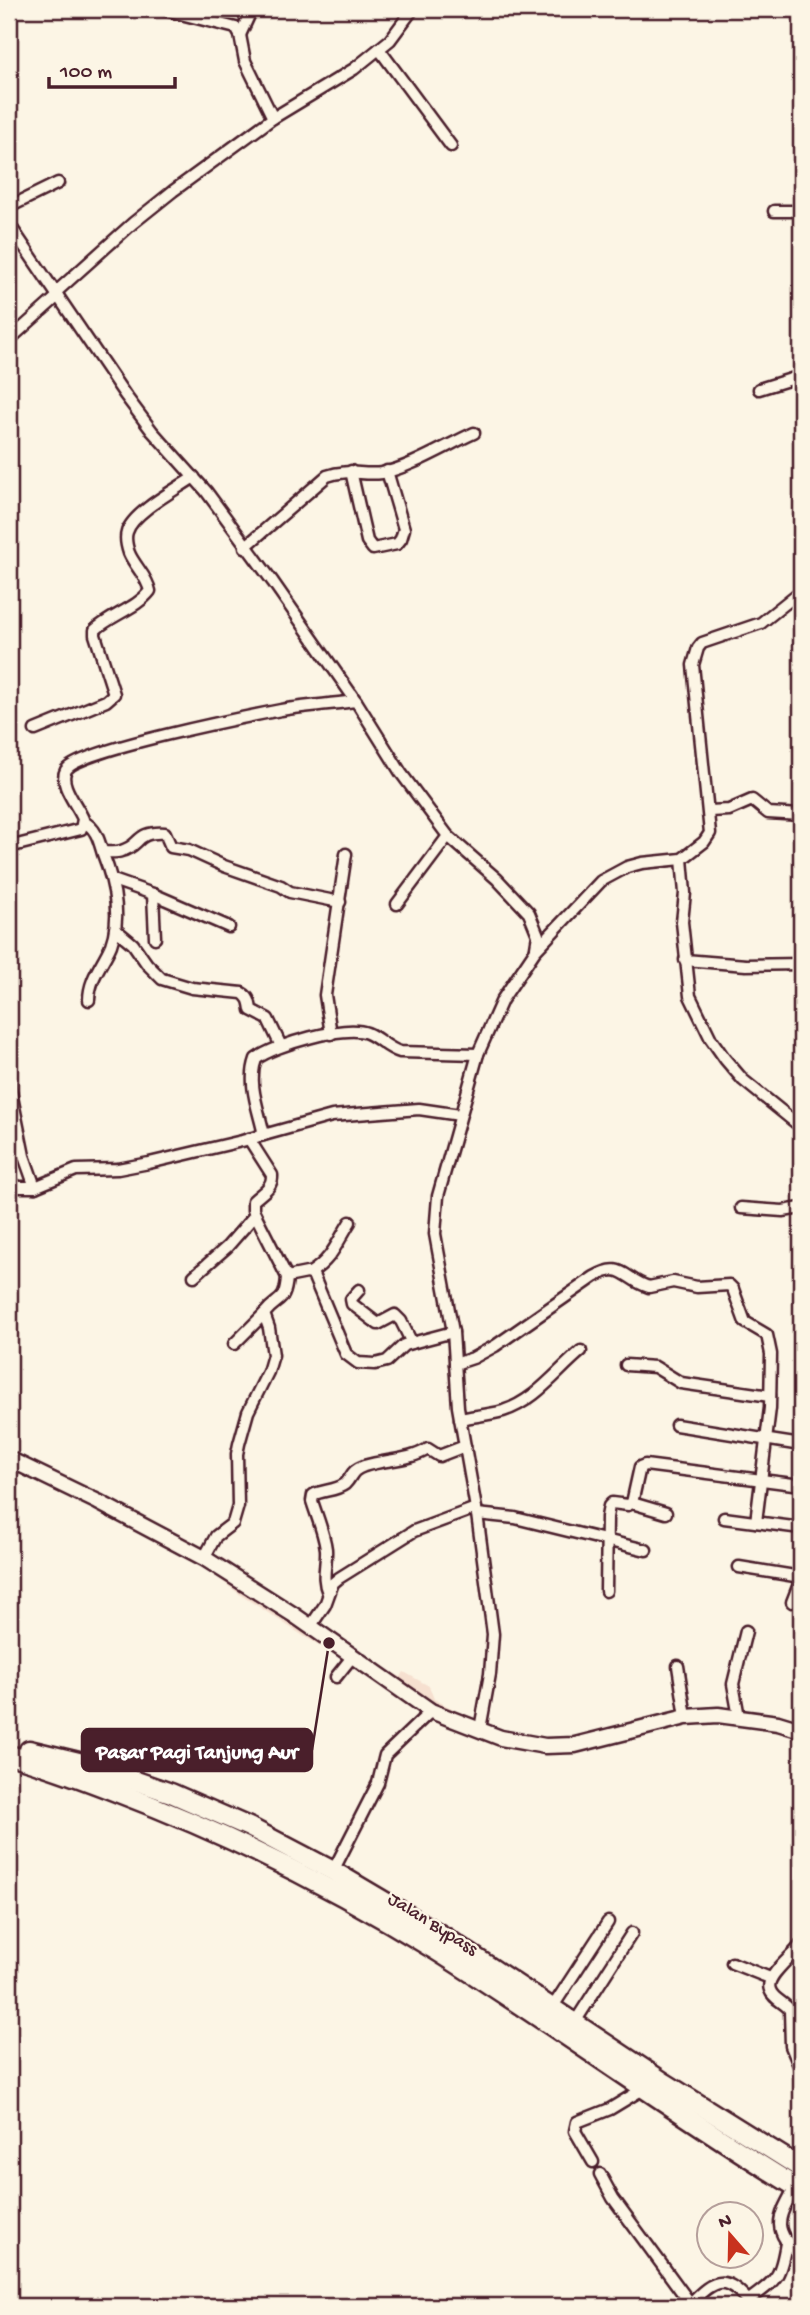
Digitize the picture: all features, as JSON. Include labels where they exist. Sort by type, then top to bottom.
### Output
[{"type":"highway","name":"Jalan Bypass","points":[[9,1745],[87,1764],[171,1793],[249,1827],[333,1871],[443,1945],[643,2089],[798,2189]]},
{"type":"highway","name":"Jalan Bypass","points":[[9,1755],[85,1780],[218,1834],[443,1945],[575,2022],[665,2083],[801,2168]]},
{"type":"street","points":[[161,9],[233,26],[240,35],[245,61],[273,118]]},
{"type":"street","points":[[240,35],[252,9]]},
{"type":"street","points":[[9,340],[133,223],[273,118],[354,69],[390,40],[413,9]]},
{"type":"street","points":[[379,49],[451,146]]},
{"type":"street","points":[[9,207],[58,183]]},
{"type":"street","points":[[774,211],[801,212]]},
{"type":"street","points":[[9,224],[152,431],[194,477],[356,701],[401,773],[448,836],[497,879],[529,913],[538,935],[535,951]]},
{"type":"street","points":[[759,389],[801,376]]},
{"type":"street","points":[[245,547],[327,476],[344,471],[387,471],[474,433]]},
{"type":"street","points":[[351,471],[367,541],[373,549],[397,544],[404,529],[387,471]]},
{"type":"street","points":[[35,730],[106,701],[114,694],[94,635],[95,630],[144,598],[150,591],[146,578],[130,554],[127,531],[136,517],[194,477]]},
{"type":"street","points":[[480,1729],[490,1674],[493,1634],[460,1419],[453,1332],[437,1244],[435,1212],[460,1115],[478,1054],[502,1000],[535,951],[601,881],[627,867],[682,859],[708,836],[709,811],[694,665],[698,648],[708,640],[761,623],[801,592]]},
{"type":"street","points":[[89,1000],[96,970],[111,945],[116,903],[113,880],[97,836],[84,822],[65,785],[64,776],[70,765],[127,744],[283,710],[356,701]]},
{"type":"street","points":[[709,811],[729,810],[752,800],[768,813],[801,814]]},
{"type":"street","points":[[9,848],[78,830],[84,822]]},
{"type":"street","points":[[103,852],[121,852],[146,834],[165,834],[171,847],[189,850],[290,892],[340,902]]},
{"type":"street","points":[[397,904],[448,836]]},
{"type":"street","points":[[331,1034],[325,995],[346,854]]},
{"type":"street","points":[[682,859],[685,893],[682,922],[690,996],[711,1040],[725,1059],[743,1080],[801,1127]]},
{"type":"street","points":[[113,880],[229,927]]},
{"type":"street","points":[[153,894],[155,938]]},
{"type":"street","points":[[115,929],[134,944],[147,964],[162,979],[175,984],[242,993],[250,1002],[251,1010],[271,1023],[281,1046]]},
{"type":"street","points":[[685,960],[746,965],[801,964]]},
{"type":"street","points":[[264,1135],[252,1082],[252,1070],[256,1059],[281,1046],[345,1030],[367,1033],[400,1052],[478,1054]]},
{"type":"street","points":[[9,1036],[13,1099],[24,1156],[35,1187]]},
{"type":"street","points":[[9,1182],[19,1187],[35,1187],[76,1170],[118,1169],[249,1139],[332,1116],[419,1109],[460,1115]]},
{"type":"street","points":[[234,1344],[285,1296],[287,1277],[252,1206],[253,1201],[267,1189],[272,1175],[249,1139]]},
{"type":"street","points":[[741,1208],[783,1211],[801,1208]]},
{"type":"street","points":[[194,1276],[227,1247],[255,1215]]},
{"type":"street","points":[[287,1277],[310,1273],[327,1262],[350,1222]]},
{"type":"street","points":[[455,1364],[486,1352],[605,1270],[615,1269],[649,1287],[673,1282],[697,1287],[723,1284],[732,1286],[745,1322],[764,1331],[769,1339],[771,1354],[770,1408],[756,1522]]},
{"type":"street","points":[[310,1273],[351,1360],[366,1364],[387,1361],[399,1349],[412,1343],[453,1332]]},
{"type":"street","points":[[359,1290],[351,1299],[356,1308],[378,1324],[395,1315],[405,1327],[412,1343]]},
{"type":"street","points":[[204,1558],[216,1536],[233,1523],[238,1506],[239,1444],[248,1412],[268,1372],[273,1355],[264,1314]]},
{"type":"street","points":[[460,1419],[500,1411],[525,1401],[581,1351]]},
{"type":"street","points":[[626,1365],[655,1367],[681,1383],[769,1396]]},
{"type":"street","points":[[676,1426],[801,1445]]},
{"type":"street","points":[[328,1593],[323,1577],[327,1562],[325,1546],[312,1501],[313,1495],[344,1485],[351,1473],[365,1466],[411,1458],[429,1449],[438,1456],[465,1446]]},
{"type":"street","points":[[9,1459],[204,1558],[431,1711],[501,1738],[545,1746],[575,1745],[686,1717],[718,1715],[778,1723],[801,1730]]},
{"type":"street","points":[[632,1503],[639,1470],[645,1465],[801,1485]]},
{"type":"street","points":[[606,1591],[607,1517],[610,1503],[632,1503],[666,1513]]},
{"type":"street","points":[[310,1627],[325,1605],[333,1583],[339,1578],[414,1531],[476,1511],[646,1550]]},
{"type":"street","points":[[724,1518],[801,1528]]},
{"type":"street","points":[[739,1567],[801,1578],[792,1602]]},
{"type":"street","points":[[739,1717],[733,1684],[746,1631]]},
{"type":"street","points":[[336,1677],[352,1657]]},
{"type":"street","points":[[678,1666],[686,1717]]},
{"type":"street","points":[[333,1871],[378,1783],[385,1755],[431,1711]]},
{"type":"street","points":[[552,2008],[608,1922]]},
{"type":"street","points":[[575,2022],[632,1933]]},
{"type":"street","points":[[801,1944],[770,1978],[769,1986],[771,1992],[790,2010],[791,2046],[801,2070]]},
{"type":"street","points":[[733,1963],[770,1978]]},
{"type":"street","points":[[593,2162],[575,2131],[578,2122],[610,2109],[643,2089]]},
{"type":"street","points":[[600,2174],[613,2198],[689,2305],[712,2286],[723,2282],[729,2283],[750,2304],[780,2274],[786,2243]]},
{"type":"street","points":[[798,2189],[784,2207],[779,2226],[786,2243],[801,2257]]},
{"type":"street","points":[[797,2306],[801,2303]]},
{"type":"shaded area","points":[[223,1558],[269,1591],[296,1605],[315,1623],[372,1663],[401,1677],[404,1672],[429,1686],[434,1699],[459,1712],[458,1726],[440,1723],[408,1700],[401,1700],[363,1669],[305,1637],[242,1596],[211,1573]]},
{"type":"place","name":"Pasar Pagi Tanjung Aur","points":[[329,1643]]}]
